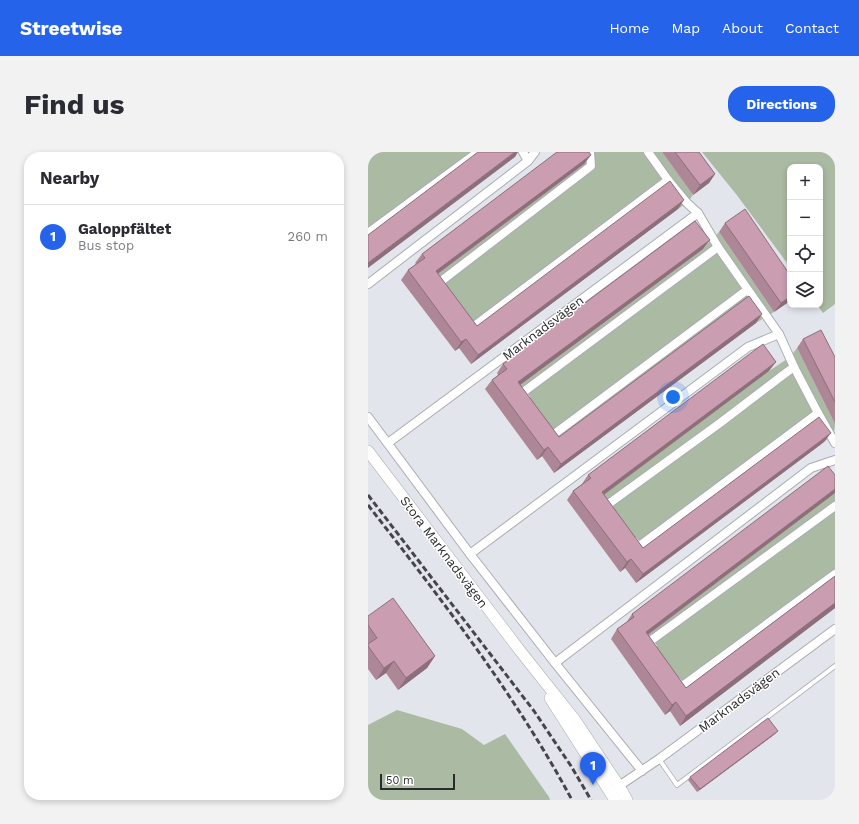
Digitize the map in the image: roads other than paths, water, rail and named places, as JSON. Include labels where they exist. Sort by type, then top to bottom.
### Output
[{"type":"street","points":[[368,233],[478,152]]},
{"type":"street","points":[[523,152],[528,161]]},
{"type":"street","points":[[368,284],[528,161],[535,152]]},
{"type":"street","points":[[448,293],[440,282],[591,166],[590,152]]},
{"type":"street","points":[[648,152],[686,203],[698,213],[718,247],[779,334],[794,367],[835,443]]},
{"type":"street","points":[[465,316],[473,327],[668,180]]},
{"type":"street","name":"Marknadsvägen","points":[[388,443],[698,213]]},
{"type":"street","points":[[531,405],[522,394],[718,247]]},
{"type":"street","points":[[544,423],[553,435],[747,290]]},
{"type":"street","points":[[470,554],[748,347],[779,334]]},
{"type":"street","points":[[616,517],[607,505],[794,367]]},
{"type":"street","points":[[629,535],[638,547],[818,413]]},
{"type":"street","points":[[368,417],[470,554],[642,771]]},
{"type":"street","name":"Stora Marknadsvägen","points":[[368,451],[521,652],[575,720],[627,800]]},
{"type":"street","points":[[555,663],[811,468],[835,460]]},
{"type":"street","points":[[658,655],[649,642],[835,506]]},
{"type":"street","points":[[672,674],[681,687],[835,574]]},
{"type":"street","name":"Marknadsvägen","points":[[612,796],[619,786],[659,759],[835,628]]},
{"type":"street","name":"Stora Marknadsvägen","points":[[521,652],[612,796]]},
{"type":"lane","points":[[659,759],[677,785],[835,666]]},
{"type":"railway","points":[[368,495],[534,711],[571,766],[591,800]]},
{"type":"railway","points":[[368,505],[450,612],[502,685],[550,761],[572,800]]},
{"type":"place","name":"Galoppfältet","points":[[593,785]]}]
